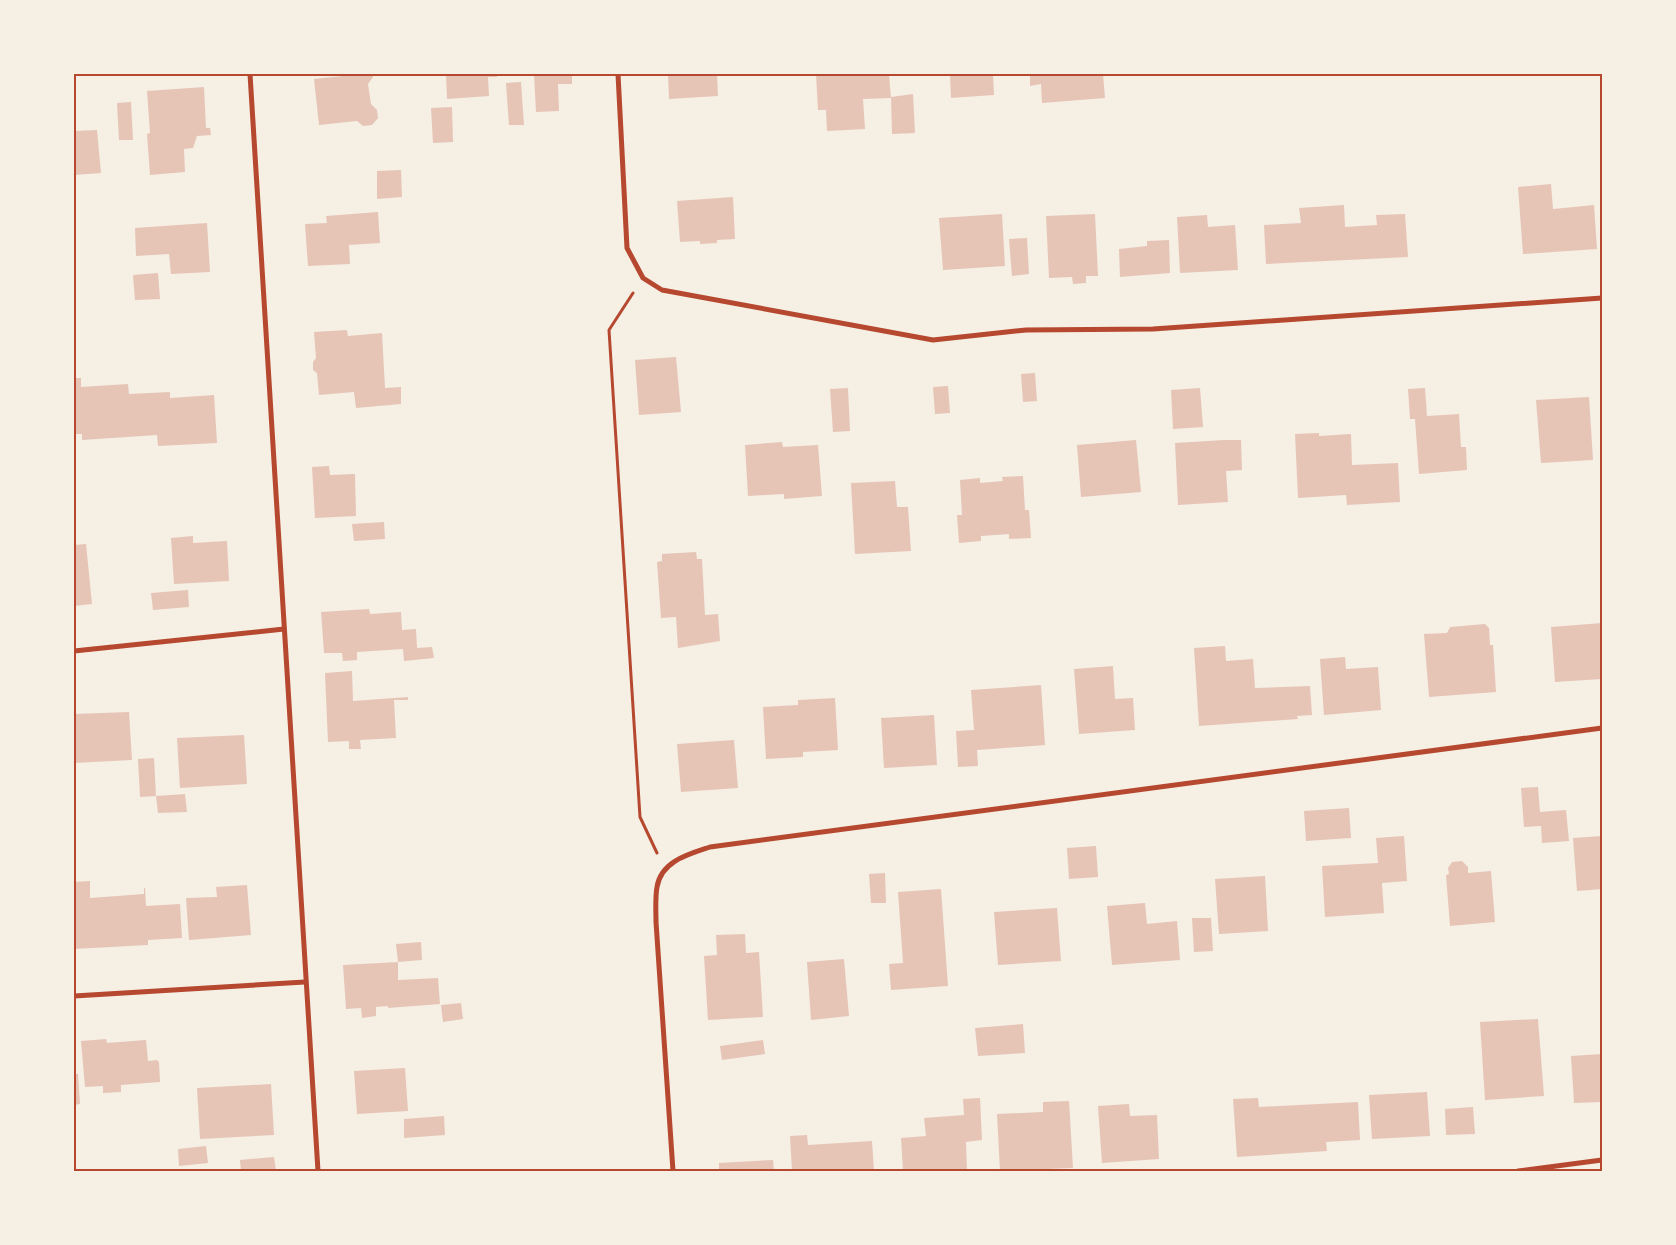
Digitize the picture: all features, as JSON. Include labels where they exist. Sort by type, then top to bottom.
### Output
[{"type":"street","points":[[250,74],[318,1171]]},
{"type":"street","points":[[618,74],[627,248],[642,278],[662,290],[933,340],[1026,330],[1153,329],[1602,298]]},
{"type":"street","points":[[74,651],[284,629]]},
{"type":"street","points":[[673,1171],[656,922],[657,886],[665,869],[682,857],[710,847],[1602,728]]},
{"type":"street","points":[[74,996],[305,982]]},
{"type":"street","points":[[1518,1171],[1602,1160]]},
{"type":"path","points":[[642,278],[609,330],[640,817],[665,869]]},
{"type":"building","points":[[353,74],[372,74],[373,77],[368,84],[371,104],[377,110],[378,118],[372,125],[363,126],[357,121],[319,125],[314,79]]},
{"type":"building","points":[[446,74],[497,74],[497,77],[488,77],[489,96],[447,99]]},
{"type":"building","points":[[534,74],[572,74],[572,84],[558,84],[559,111],[536,112]]},
{"type":"building","points":[[668,74],[717,74],[718,96],[669,99]]},
{"type":"building","points":[[816,74],[889,74],[891,98],[863,99],[865,129],[827,131],[826,110],[818,110]]},
{"type":"building","points":[[950,74],[993,74],[994,95],[951,98]]},
{"type":"building","points":[[1030,74],[1103,74],[1105,98],[1042,103],[1041,84],[1030,86]]},
{"type":"building","points":[[521,82],[524,125],[509,125],[506,83]]},
{"type":"building","points":[[204,87],[206,128],[210,128],[211,135],[197,136],[193,148],[184,149],[185,172],[150,175],[147,134],[150,133],[147,91]]},
{"type":"building","points":[[913,94],[915,133],[892,134],[891,97]]},
{"type":"building","points":[[131,102],[133,140],[119,140],[117,103]]},
{"type":"building","points":[[452,107],[453,142],[433,143],[431,108]]},
{"type":"building","points":[[97,130],[101,173],[74,175],[74,131]]},
{"type":"building","points":[[401,170],[402,197],[377,199],[377,171]]},
{"type":"building","points":[[1551,184],[1553,209],[1594,205],[1597,249],[1523,254],[1518,187]]},
{"type":"building","points":[[733,197],[735,239],[717,240],[717,243],[700,244],[700,241],[680,242],[677,201]]},
{"type":"building","points":[[1344,205],[1345,227],[1377,225],[1376,215],[1405,214],[1408,257],[1266,264],[1264,225],[1301,223],[1299,208]]},
{"type":"building","points":[[378,212],[380,243],[349,245],[350,264],[308,266],[305,224],[327,223],[326,216]]},
{"type":"building","points":[[1002,214],[1005,266],[943,270],[939,218]]},
{"type":"building","points":[[1095,214],[1098,276],[1086,276],[1086,283],[1073,284],[1072,277],[1049,278],[1046,216]]},
{"type":"building","points":[[1207,215],[1208,227],[1235,225],[1238,270],[1180,273],[1177,217]]},
{"type":"building","points":[[207,223],[210,272],[171,274],[169,254],[136,256],[135,228]]},
{"type":"building","points":[[1027,238],[1029,274],[1012,276],[1009,239]]},
{"type":"building","points":[[1169,240],[1170,273],[1120,277],[1119,249],[1147,246],[1147,241]]},
{"type":"building","points":[[158,273],[160,299],[135,300],[133,275]]},
{"type":"building","points":[[347,330],[348,336],[382,333],[385,388],[401,387],[401,404],[356,408],[354,392],[319,395],[317,373],[313,370],[313,362],[316,358],[314,332]]},
{"type":"building","points":[[676,357],[681,412],[639,415],[635,360]]},
{"type":"building","points":[[1035,373],[1037,401],[1023,402],[1021,374]]},
{"type":"building","points":[[74,378],[81,378],[81,387],[128,384],[129,394],[170,392],[170,398],[214,395],[217,443],[158,446],[157,435],[82,440],[82,434],[74,434]]},
{"type":"building","points":[[948,386],[950,413],[935,414],[933,387]]},
{"type":"building","points":[[848,388],[850,431],[833,432],[830,389]]},
{"type":"building","points":[[1200,388],[1203,427],[1173,429],[1171,390]]},
{"type":"building","points":[[1425,388],[1427,416],[1459,414],[1461,447],[1466,447],[1467,470],[1419,474],[1415,419],[1410,419],[1408,389]]},
{"type":"building","points":[[1589,397],[1593,460],[1541,463],[1536,400]]},
{"type":"building","points":[[1319,433],[1319,436],[1351,434],[1352,465],[1398,463],[1400,502],[1347,505],[1346,495],[1298,498],[1295,434]]},
{"type":"building","points":[[1136,440],[1141,492],[1081,497],[1077,445]]},
{"type":"building","points":[[1241,440],[1242,470],[1226,471],[1228,502],[1178,505],[1175,443]]},
{"type":"building","points":[[782,442],[783,447],[818,445],[822,496],[784,499],[784,494],[748,496],[745,445]]},
{"type":"building","points":[[329,466],[330,475],[355,474],[356,516],[315,518],[312,467]]},
{"type":"building","points":[[1023,476],[1025,510],[1029,510],[1031,538],[1009,539],[1009,534],[981,536],[981,541],[959,543],[957,515],[962,515],[960,480],[980,478],[980,483],[1003,481],[1002,477]]},
{"type":"building","points":[[895,481],[897,507],[908,507],[911,551],[855,554],[851,483]]},
{"type":"building","points":[[384,522],[385,539],[354,541],[352,524]]},
{"type":"building","points":[[193,536],[193,543],[227,541],[229,581],[174,584],[171,538]]},
{"type":"building","points":[[86,544],[92,604],[74,606],[74,545]]},
{"type":"building","points":[[696,552],[697,559],[702,559],[705,615],[718,614],[720,641],[678,648],[676,617],[661,618],[657,562],[662,561],[662,554]]},
{"type":"building","points":[[188,590],[189,607],[153,610],[151,593]]},
{"type":"building","points":[[369,609],[370,614],[401,612],[402,630],[416,629],[417,648],[432,647],[434,658],[404,661],[403,649],[357,652],[357,660],[343,661],[342,653],[324,653],[321,612]]},
{"type":"building","points":[[1602,623],[1602,679],[1555,682],[1551,627]]},
{"type":"building","points":[[1485,624],[1489,628],[1490,645],[1493,645],[1496,692],[1429,697],[1424,634],[1447,633],[1450,627]]},
{"type":"building","points":[[1225,646],[1226,661],[1253,659],[1255,688],[1310,686],[1312,715],[1297,716],[1298,719],[1199,726],[1194,648]]},
{"type":"building","points":[[1345,657],[1346,669],[1378,667],[1381,710],[1324,715],[1320,659]]},
{"type":"building","points":[[1113,666],[1115,699],[1133,698],[1135,730],[1079,734],[1074,669]]},
{"type":"building","points":[[352,671],[353,701],[408,697],[408,700],[394,700],[396,738],[360,740],[361,749],[349,749],[349,741],[328,742],[325,673]]},
{"type":"building","points":[[1041,685],[1045,745],[977,750],[978,766],[958,767],[956,731],[974,730],[971,690]]},
{"type":"building","points":[[835,698],[838,750],[803,752],[803,757],[766,759],[763,707],[798,705],[798,700]]},
{"type":"building","points":[[129,712],[132,760],[74,763],[74,714]]},
{"type":"building","points":[[934,715],[937,765],[884,768],[881,718]]},
{"type":"building","points":[[244,735],[247,784],[180,788],[177,738]]},
{"type":"building","points":[[734,740],[738,788],[681,792],[677,744]]},
{"type":"building","points":[[154,758],[156,796],[140,797],[138,759]]},
{"type":"building","points":[[1538,787],[1540,812],[1566,810],[1569,841],[1542,843],[1541,826],[1524,827],[1521,788]]},
{"type":"building","points":[[185,794],[187,812],[158,813],[156,796]]},
{"type":"building","points":[[1349,808],[1351,838],[1306,841],[1304,811]]},
{"type":"building","points":[[1404,836],[1407,881],[1382,883],[1384,913],[1325,917],[1322,866],[1378,863],[1376,838]]},
{"type":"building","points":[[1602,836],[1602,889],[1577,891],[1573,838]]},
{"type":"building","points":[[1096,846],[1098,877],[1069,879],[1067,848]]},
{"type":"building","points":[[1462,861],[1468,867],[1468,873],[1491,871],[1495,922],[1450,926],[1446,875],[1449,874],[1448,868],[1452,862]]},
{"type":"building","points":[[885,873],[886,903],[871,903],[869,874]]},
{"type":"building","points":[[1265,876],[1268,931],[1219,934],[1215,879]]},
{"type":"building","points":[[90,881],[90,898],[144,894],[145,888],[146,906],[180,904],[182,938],[148,940],[148,945],[74,949],[74,882]]},
{"type":"building","points":[[247,885],[251,935],[189,940],[186,898],[217,897],[216,887]]},
{"type":"building","points":[[941,889],[948,986],[891,990],[889,964],[903,963],[898,892]]},
{"type":"building","points":[[1145,903],[1147,924],[1177,921],[1180,960],[1112,965],[1107,906]]},
{"type":"building","points":[[1057,908],[1061,961],[998,965],[994,912]]},
{"type":"building","points":[[1192,918],[1211,918],[1213,951],[1194,952]]},
{"type":"building","points":[[745,934],[746,953],[759,952],[763,1017],[708,1020],[704,956],[717,955],[716,935]]},
{"type":"building","points":[[421,942],[422,960],[398,962],[396,944]]},
{"type":"building","points":[[844,959],[849,1016],[811,1020],[807,962]]},
{"type":"building","points":[[398,962],[398,980],[438,978],[440,1004],[388,1008],[388,1006],[376,1007],[376,1016],[362,1018],[361,1008],[346,1009],[343,965]]},
{"type":"building","points":[[461,1003],[463,1019],[443,1022],[441,1005]]},
{"type":"building","points":[[1538,1019],[1544,1096],[1485,1100],[1480,1022]]},
{"type":"building","points":[[1023,1024],[1025,1053],[978,1056],[975,1028]]},
{"type":"building","points":[[106,1039],[107,1043],[146,1040],[148,1061],[157,1060],[159,1062],[160,1082],[121,1085],[121,1092],[103,1093],[103,1086],[85,1087],[81,1041]]},
{"type":"building","points":[[763,1040],[765,1054],[722,1060],[720,1046]]},
{"type":"building","points":[[1602,1054],[1602,1102],[1574,1103],[1571,1056]]},
{"type":"building","points":[[405,1068],[408,1111],[357,1114],[354,1071]]},
{"type":"building","points":[[74,1074],[78,1074],[80,1104],[74,1105]]},
{"type":"building","points":[[271,1084],[274,1135],[200,1139],[197,1088]]},
{"type":"building","points":[[1427,1092],[1430,1136],[1372,1139],[1369,1095]]},
{"type":"building","points":[[980,1098],[982,1140],[966,1142],[967,1171],[903,1171],[901,1138],[926,1136],[924,1118],[964,1115],[963,1099]]},
{"type":"building","points":[[1258,1098],[1259,1107],[1358,1102],[1360,1140],[1326,1142],[1327,1151],[1237,1157],[1233,1099]]},
{"type":"building","points":[[1069,1101],[1073,1168],[1000,1171],[997,1114],[1043,1112],[1043,1102]]},
{"type":"building","points":[[1129,1104],[1130,1116],[1157,1115],[1159,1159],[1102,1163],[1098,1106]]},
{"type":"building","points":[[1473,1107],[1475,1134],[1446,1135],[1445,1109]]},
{"type":"building","points":[[444,1116],[445,1135],[404,1138],[404,1119]]},
{"type":"building","points":[[807,1135],[808,1145],[872,1141],[874,1171],[792,1171],[790,1136]]},
{"type":"building","points":[[206,1146],[208,1163],[179,1166],[178,1149]]},
{"type":"building","points":[[274,1157],[276,1171],[241,1171],[240,1160]]},
{"type":"building","points":[[773,1160],[774,1171],[719,1171],[719,1163]]}]
